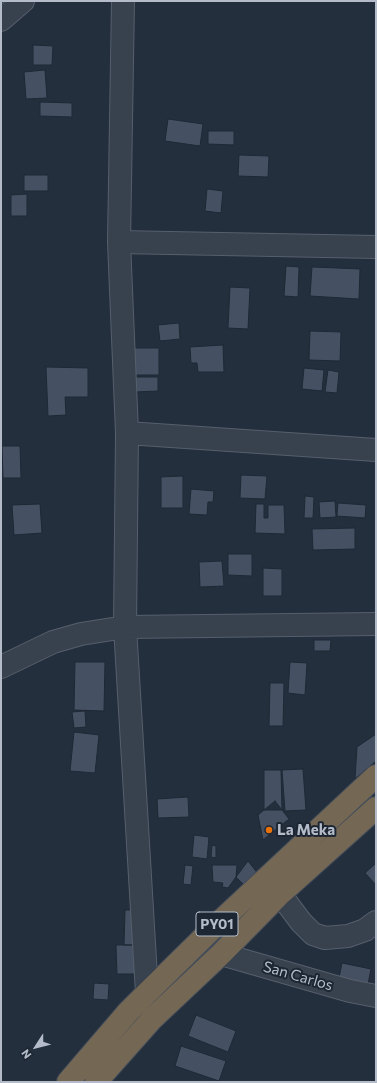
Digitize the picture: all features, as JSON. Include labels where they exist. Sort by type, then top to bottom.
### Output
[{"type":"highway","name":"PY01","points":[[68,1082],[128,1012],[147,993],[217,924],[376,776]]},
{"type":"highway","name":"PY01","points":[[96,1082],[152,1019],[221,954],[280,894],[376,808]]},
{"type":"street","points":[[1,20],[23,1]]},
{"type":"street","points":[[123,1],[119,242],[127,433],[125,627],[147,993]]},
{"type":"street","points":[[119,242],[376,247]]},
{"type":"street","points":[[127,433],[376,450]]},
{"type":"street","points":[[1,667],[53,642],[81,634],[125,627],[376,624]]},
{"type":"street","points":[[280,894],[301,922],[313,934],[325,938],[348,936],[365,930],[376,922]]},
{"type":"street","name":"San Carlos","points":[[221,954],[350,991],[376,996]]},
{"type":"building","points":[[33,45],[53,46],[52,65],[33,65]]},
{"type":"building","points":[[45,70],[47,98],[26,99],[24,72]]},
{"type":"building","points":[[40,102],[72,103],[72,117],[40,116]]},
{"type":"building","points":[[168,119],[203,124],[200,146],[165,141]]},
{"type":"building","points":[[208,131],[234,131],[234,145],[208,144]]},
{"type":"building","points":[[239,155],[269,156],[268,177],[238,176]]},
{"type":"building","points":[[24,175],[48,175],[48,191],[24,191]]},
{"type":"building","points":[[207,189],[223,191],[221,213],[205,211]]},
{"type":"building","points":[[27,194],[27,216],[11,216],[11,195]]},
{"type":"building","points":[[286,266],[299,267],[298,297],[284,296]]},
{"type":"building","points":[[312,267],[360,269],[359,299],[310,296]]},
{"type":"building","points":[[230,287],[250,288],[248,329],[228,328]]},
{"type":"building","points":[[179,323],[180,339],[160,341],[158,325]]},
{"type":"building","points":[[310,331],[341,332],[340,361],[309,360]]},
{"type":"building","points":[[223,345],[224,372],[198,372],[197,363],[191,363],[190,347]]},
{"type":"building","points":[[129,348],[159,348],[159,375],[129,375]]},
{"type":"building","points":[[46,367],[88,368],[88,397],[65,397],[66,415],[48,416]]},
{"type":"building","points":[[304,368],[324,370],[322,391],[302,389]]},
{"type":"building","points":[[328,370],[339,372],[337,393],[325,392]]},
{"type":"building","points":[[134,377],[158,377],[158,391],[134,392]]},
{"type":"building","points":[[2,446],[20,446],[21,478],[3,478]]},
{"type":"building","points":[[241,475],[267,476],[265,499],[240,498]]},
{"type":"building","points":[[183,476],[183,508],[161,508],[161,477]]},
{"type":"building","points":[[191,489],[214,491],[213,502],[208,502],[207,515],[189,514]]},
{"type":"building","points":[[305,496],[314,497],[313,518],[304,518]]},
{"type":"building","points":[[335,501],[336,517],[320,518],[319,502]]},
{"type":"building","points":[[338,503],[366,505],[365,518],[337,516]]},
{"type":"building","points":[[40,504],[42,533],[14,535],[12,505]]},
{"type":"building","points":[[256,504],[264,504],[264,518],[268,518],[268,505],[284,505],[285,534],[255,533]]},
{"type":"building","points":[[355,528],[355,549],[313,550],[312,529]]},
{"type":"building","points":[[228,554],[252,554],[252,576],[228,575]]},
{"type":"building","points":[[222,561],[224,586],[200,587],[199,562]]},
{"type":"building","points":[[263,568],[282,569],[282,596],[263,596]]},
{"type":"building","points":[[314,640],[331,640],[330,651],[314,651]]},
{"type":"building","points":[[75,662],[105,662],[104,711],[74,710]]},
{"type":"building","points":[[290,662],[307,663],[305,695],[288,693]]},
{"type":"building","points":[[270,683],[284,683],[283,726],[269,726]]},
{"type":"building","points":[[85,711],[86,727],[74,728],[72,712]]},
{"type":"building","points":[[74,732],[99,735],[95,773],[70,771]]},
{"type":"building","points":[[376,734],[376,761],[355,779],[357,747]]},
{"type":"building","points":[[303,769],[306,810],[285,811],[282,770]]},
{"type":"building","points":[[264,770],[281,770],[282,810],[264,810]]},
{"type":"building","points":[[188,797],[189,817],[158,818],[157,799]]},
{"type":"building","name":"La Meka","points":[[275,801],[289,819],[263,840],[258,815]]},
{"type":"building","points":[[194,835],[209,837],[207,859],[192,857]]},
{"type":"building","points":[[212,845],[216,846],[216,858],[211,857]]},
{"type":"building","points":[[248,861],[259,875],[245,886],[236,877]]},
{"type":"building","points":[[376,863],[376,885],[365,873]]},
{"type":"building","points":[[185,865],[193,866],[191,885],[183,884]]},
{"type":"building","points":[[212,865],[237,865],[236,877],[228,888],[222,887],[223,883],[213,882]]},
{"type":"building","points":[[125,910],[136,910],[135,945],[124,945]]},
{"type":"building","points":[[116,945],[136,945],[137,974],[117,974]]},
{"type":"building","points":[[342,963],[371,969],[367,989],[338,983]]},
{"type":"building","points":[[94,983],[109,984],[108,1000],[93,999]]},
{"type":"building","points":[[196,1015],[236,1031],[228,1052],[188,1036]]},
{"type":"building","points":[[181,1046],[226,1061],[219,1081],[175,1066]]},
{"type":"place","name":"La Meka","points":[[269,830]]}]
